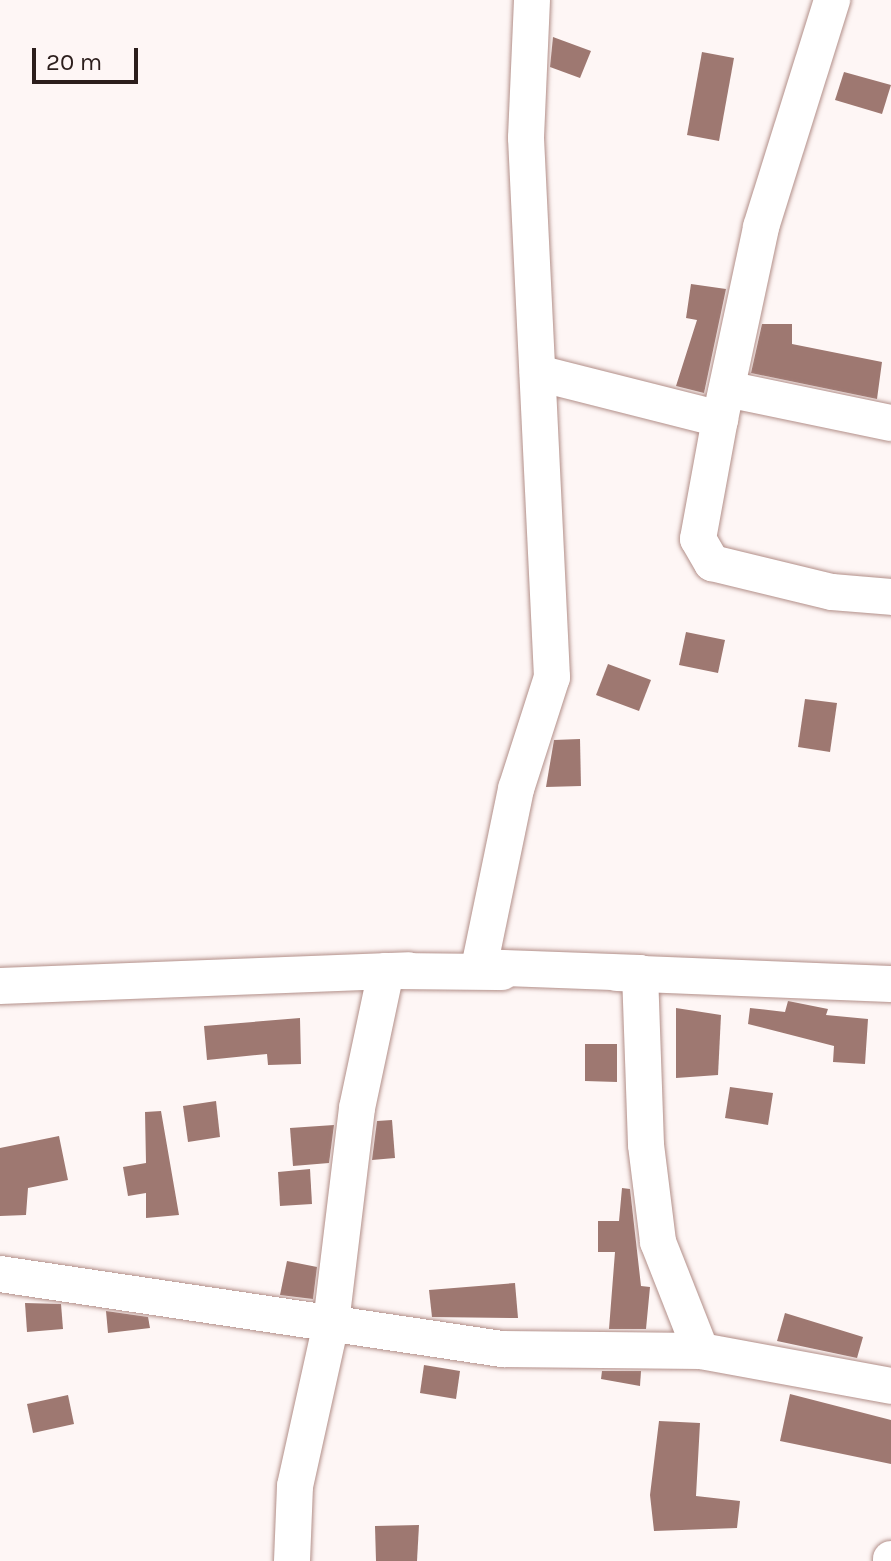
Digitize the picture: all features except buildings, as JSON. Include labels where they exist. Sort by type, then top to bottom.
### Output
[{"type":"street","points":[[479,967],[516,789],[552,677],[526,138],[532,0]]},
{"type":"street","points":[[832,0],[761,227],[724,404],[701,554],[732,572],[891,597]]},
{"type":"street","points":[[538,373],[724,404],[891,423]]},
{"type":"street","points":[[0,986],[479,967],[891,984]]},
{"type":"street","points":[[386,971],[640,973]]},
{"type":"street","points":[[292,1561],[295,1486],[331,1323],[357,1108],[386,971]]},
{"type":"street","points":[[640,973],[646,1145],[658,1242],[701,1351]]},
{"type":"street","points":[[0,1274],[502,1349],[701,1351],[891,1386]]}]
